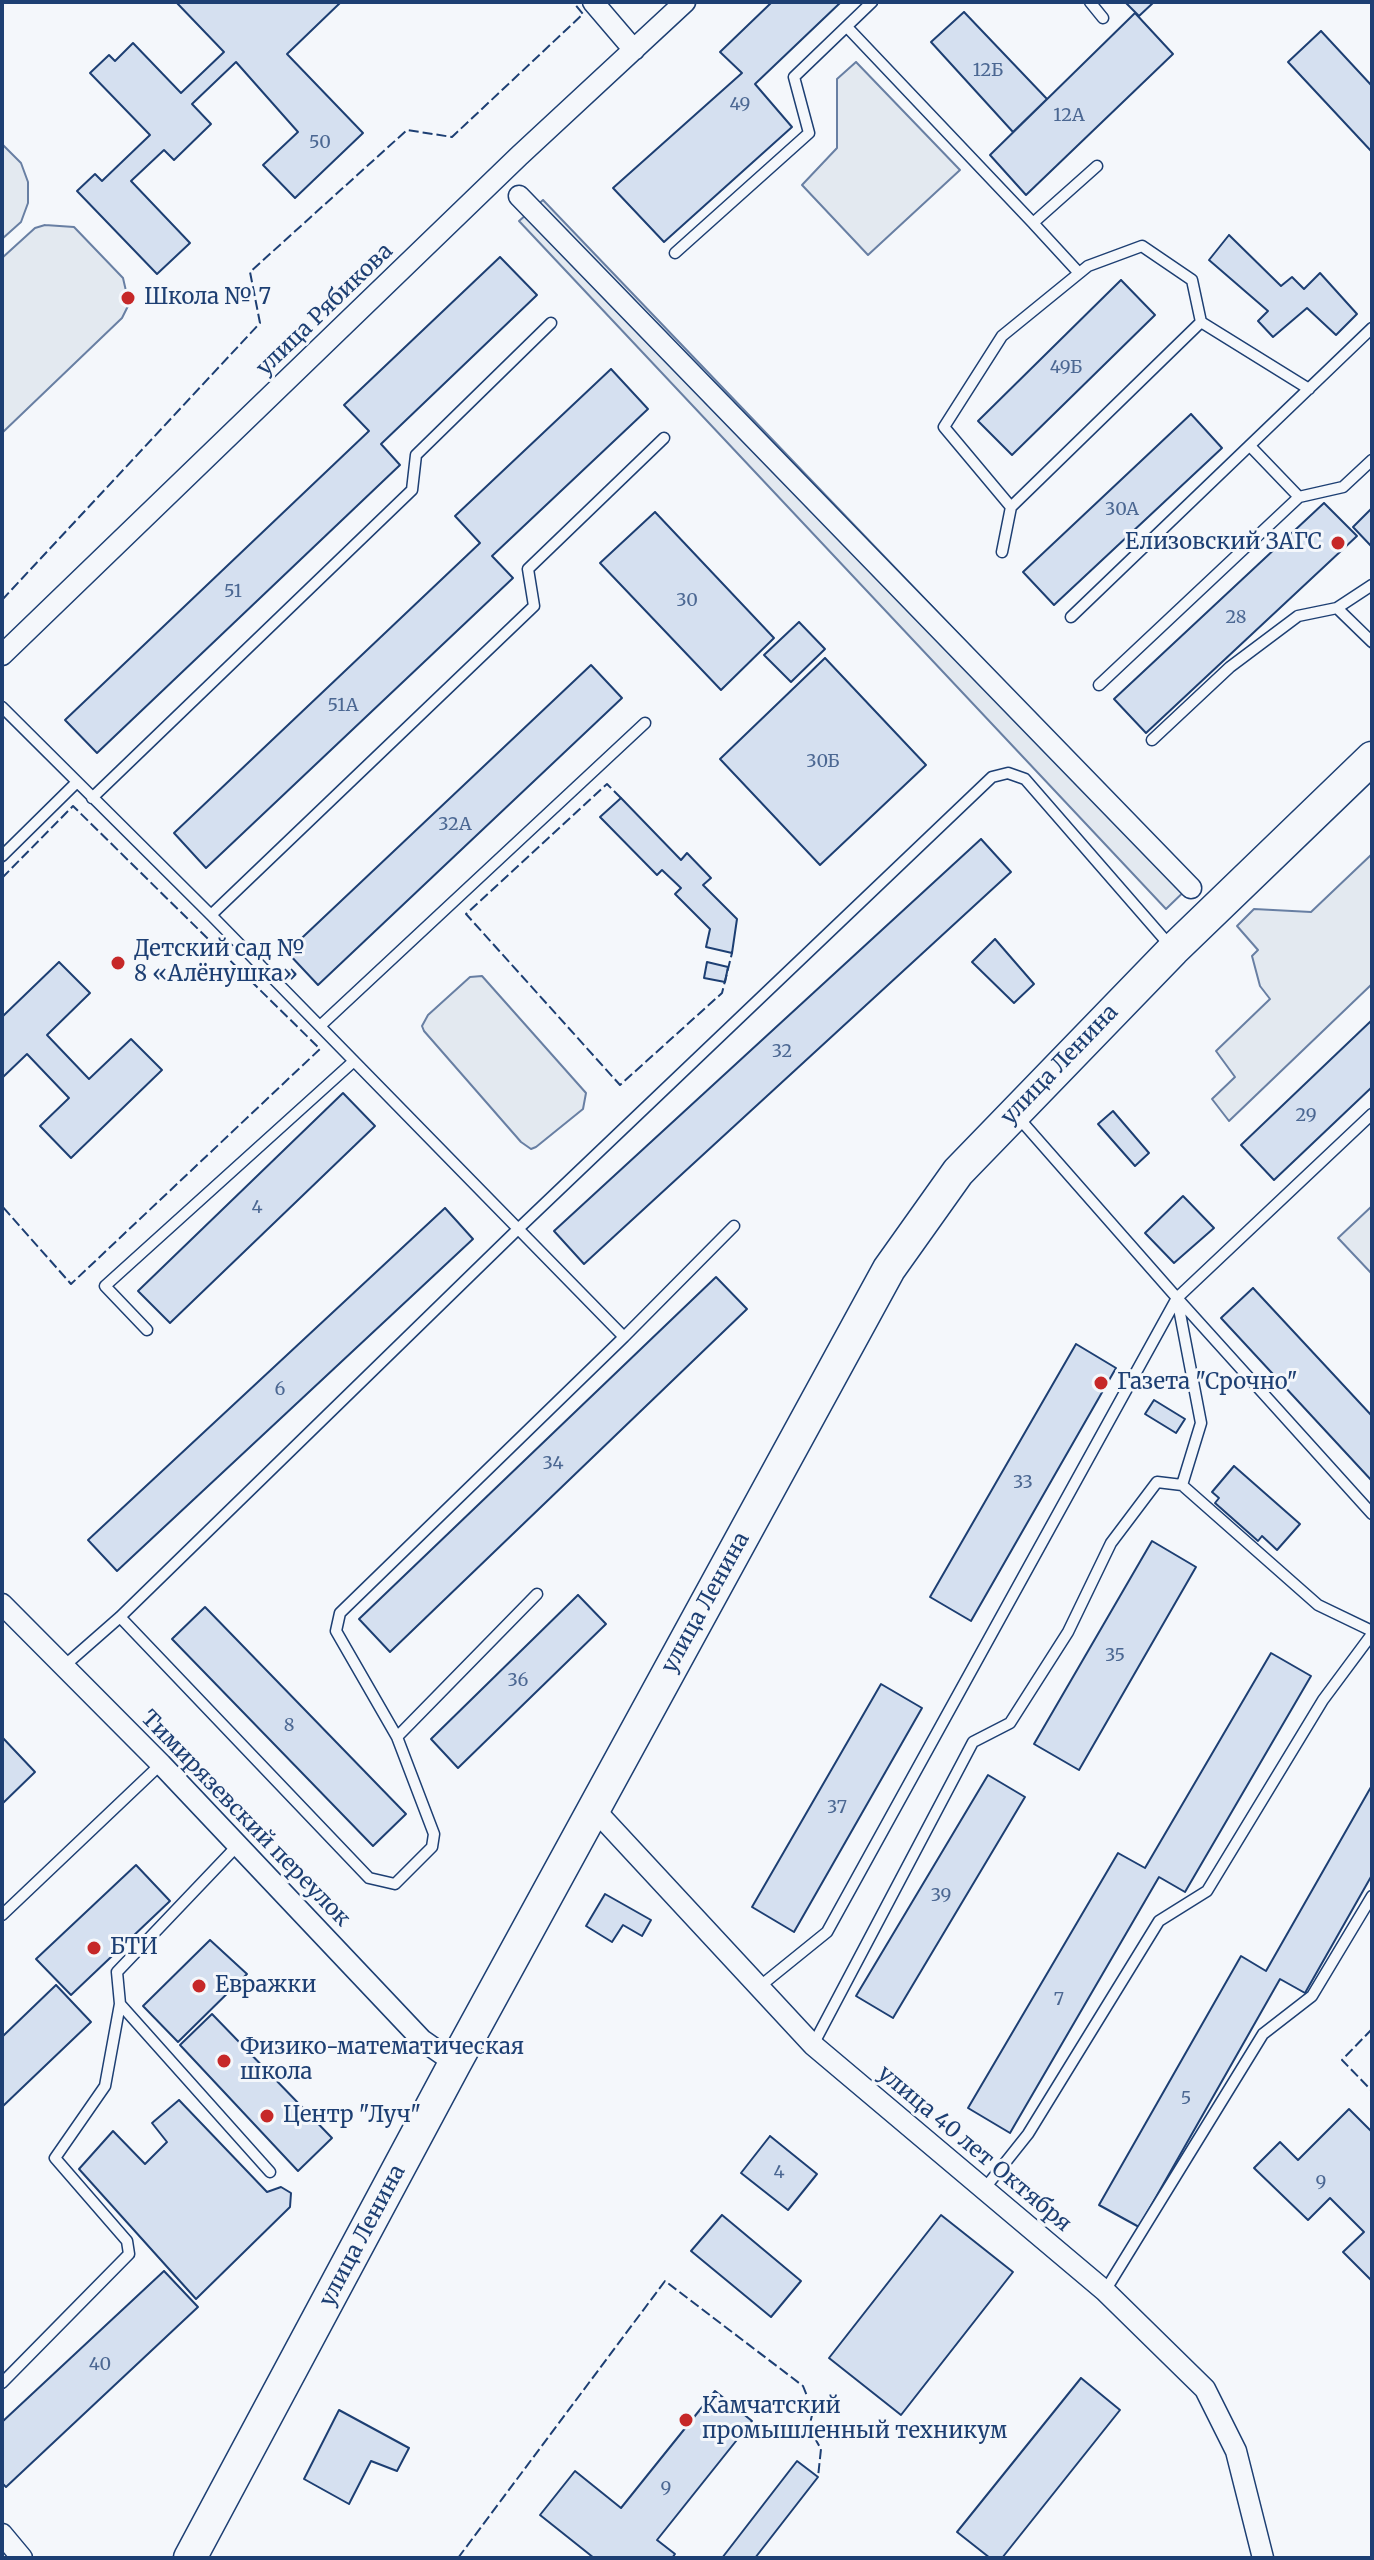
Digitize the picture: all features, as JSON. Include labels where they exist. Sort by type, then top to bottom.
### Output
[{"type":"main road","name":"улица Ленина","points":[[190,2558],[455,2063],[889,1269],[958,1172],[1173,950],[1372,758]]},
{"type":"street","points":[[593,2],[634,50]]},
{"type":"street","name":"улица Рябикова","points":[[2,655],[519,156],[685,2]]},
{"type":"street","points":[[519,196],[1191,888]]},
{"type":"street","name":"Тимирязевский переулок","points":[[2,1604],[161,1764],[422,2040],[455,2063]]},
{"type":"street","name":"улица 40 лет Октября","points":[[594,1809],[813,2045],[1105,2291],[1205,2389],[1236,2451],[1263,2558]]},
{"type":"street","points":[[2,2534],[22,2558]]},
{"type":"lane","points":[[675,253],[809,133],[794,77],[872,2]]},
{"type":"lane","points":[[1090,2],[1103,18]]},
{"type":"lane","points":[[847,27],[1079,273]]},
{"type":"lane","points":[[1033,223],[1097,166]]},
{"type":"lane","points":[[1011,507],[944,427],[1002,336],[1088,266],[1142,246],[1192,280],[1201,322],[1309,389]]},
{"type":"lane","points":[[1002,552],[1011,507],[1201,322]]},
{"type":"lane","points":[[92,798],[412,490],[416,455],[551,323]]},
{"type":"lane","points":[[1071,617],[1372,328]]},
{"type":"lane","points":[[211,915],[534,606],[528,569],[664,438]]},
{"type":"lane","points":[[1250,446],[1299,497]]},
{"type":"lane","points":[[1099,685],[1299,497],[1343,487],[1372,460]]},
{"type":"lane","points":[[1152,740],[1230,667],[1298,616],[1337,608],[1372,585]]},
{"type":"lane","points":[[1337,608],[1372,642]]},
{"type":"lane","points":[[2,707],[211,915],[624,1337]]},
{"type":"lane","points":[[320,1026],[645,723]]},
{"type":"lane","points":[[63,1667],[120,1617],[517,1230],[992,777],[1008,773],[1025,779],[1173,950]]},
{"type":"lane","points":[[2,856],[76,783]]},
{"type":"lane","points":[[147,1330],[105,1286],[354,1061]]},
{"type":"lane","points":[[1014,1113],[1372,1514]]},
{"type":"lane","points":[[759,1987],[827,1932],[1177,1298],[1372,1114]]},
{"type":"lane","points":[[120,1617],[369,1878],[395,1884],[432,1847],[434,1834],[397,1737],[336,1631],[340,1613],[734,1226]]},
{"type":"lane","points":[[1177,1298],[1201,1423],[1182,1485]]},
{"type":"lane","points":[[813,2045],[973,1742],[1010,1723],[1068,1632],[1111,1543],[1157,1482],[1182,1485],[1318,1605],[1372,1633],[1323,1700],[1207,1891],[1159,1921],[1028,2134],[985,2188]]},
{"type":"lane","points":[[397,1737],[537,1594]]},
{"type":"lane","points":[[2,1915],[161,1764]]},
{"type":"lane","points":[[2,2383],[129,2254],[127,2241],[55,2158],[105,2086],[120,2004],[117,1972],[238,1845]]},
{"type":"lane","points":[[1105,2291],[1263,2034],[1312,1996],[1372,1896]]},
{"type":"lane","points":[[120,2004],[270,2172]]},
{"type":"shaded area","points":[[856,62],[960,170],[868,255],[802,185],[837,148],[837,79]]},
{"type":"shaded area","points":[[2,144],[21,163],[28,182],[28,203],[21,222],[2,239]]},
{"type":"shaded area","points":[[543,200],[1195,881],[1166,909],[519,221]]},
{"type":"shaded area","points":[[45,225],[74,227],[123,278],[129,304],[122,318],[2,433],[2,258],[35,228]]},
{"type":"shaded area","points":[[1372,854],[1372,984],[1229,1121],[1212,1099],[1235,1077],[1216,1051],[1270,999],[1260,986],[1252,956],[1258,950],[1237,926],[1254,909],[1311,912]]},
{"type":"shaded area","points":[[482,976],[586,1093],[583,1109],[531,1149],[521,1142],[422,1026],[428,1015],[470,977]]},
{"type":"shaded area","points":[[1372,1206],[1372,1274],[1338,1238]]},
{"type":"building","points":[[176,2],[341,2],[287,54],[363,133],[295,198],[263,165],[298,132],[236,62],[192,104],[211,124],[174,160],[164,150],[131,181],[190,243],[157,274],[77,191],[95,174],[102,181],[150,135],[90,73],[109,55],[115,61],[133,43],[181,93],[224,52]]},
{"type":"building","points":[[772,2],[841,2],[755,84],[792,127],[664,242],[613,188],[742,73],[720,52]]},
{"type":"building","points":[[1125,2],[1154,2],[1139,16]]},
{"type":"building","points":[[964,12],[1047,99],[1013,132],[931,42]]},
{"type":"building","points":[[1135,13],[1173,54],[1026,195],[990,155]]},
{"type":"building","points":[[1321,31],[1372,86],[1372,152],[1288,62]]},
{"type":"building","points":[[1229,235],[1281,286],[1292,277],[1304,289],[1320,273],[1357,314],[1336,335],[1307,308],[1273,337],[1258,321],[1268,311],[1209,260]]},
{"type":"building","points":[[500,257],[537,295],[381,444],[400,465],[97,753],[65,720],[369,431],[344,405]]},
{"type":"building","points":[[1121,280],[1155,315],[1012,455],[978,421]]},
{"type":"building","points":[[611,369],[648,409],[492,556],[513,578],[206,868],[174,833],[480,543],[455,516]]},
{"type":"building","points":[[1191,414],[1222,448],[1054,605],[1023,572]]},
{"type":"building","points":[[1324,503],[1357,536],[1146,733],[1114,699]]},
{"type":"building","points":[[1372,508],[1372,547],[1353,527]]},
{"type":"building","points":[[655,512],[774,638],[721,690],[600,563]]},
{"type":"building","points":[[799,622],[825,649],[791,682],[764,655]]},
{"type":"building","points":[[825,658],[926,765],[820,865],[720,759]]},
{"type":"building","points":[[591,665],[622,698],[318,985],[287,952]]},
{"type":"building","points":[[621,798],[681,860],[687,853],[711,878],[703,885],[737,919],[732,953],[706,947],[710,929],[675,894],[681,888],[662,870],[657,875],[600,817]]},
{"type":"building","points":[[981,839],[1011,872],[584,1264],[554,1231]]},
{"type":"building","points":[[995,939],[1034,984],[1014,1003],[972,962]]},
{"type":"building","points":[[59,962],[90,993],[47,1035],[89,1079],[131,1039],[162,1070],[71,1158],[40,1126],[69,1098],[27,1054],[2,1078],[2,1017]]},
{"type":"building","points":[[707,962],[728,967],[725,982],[704,978]]},
{"type":"building","points":[[1372,1020],[1372,1087],[1274,1180],[1241,1145]]},
{"type":"building","points":[[343,1093],[375,1126],[170,1323],[138,1291]]},
{"type":"building","points":[[1113,1111],[1149,1153],[1135,1166],[1098,1124]]},
{"type":"building","points":[[1183,1196],[1214,1228],[1174,1263],[1145,1233]]},
{"type":"building","points":[[445,1208],[473,1239],[117,1571],[88,1540]]},
{"type":"building","points":[[716,1277],[747,1309],[390,1652],[359,1619]]},
{"type":"building","points":[[1253,1288],[1372,1416],[1372,1481],[1221,1318]]},
{"type":"building","points":[[1076,1344],[1116,1368],[971,1621],[930,1597]]},
{"type":"building","points":[[1154,1400],[1185,1419],[1176,1433],[1145,1414]]},
{"type":"building","points":[[1234,1466],[1300,1524],[1277,1550],[1262,1536],[1258,1541],[1215,1503],[1219,1498],[1212,1492]]},
{"type":"building","points":[[1152,1541],[1196,1567],[1079,1770],[1034,1744]]},
{"type":"building","points":[[578,1595],[606,1624],[458,1768],[431,1739]]},
{"type":"building","points":[[205,1607],[406,1814],[373,1846],[172,1639]]},
{"type":"building","points":[[1271,1653],[1311,1676],[1185,1892],[1159,1877],[1010,2133],[968,2108],[1118,1853],[1145,1868]]},
{"type":"building","points":[[881,1684],[922,1708],[794,1932],[752,1907]]},
{"type":"building","points":[[2,1737],[35,1772],[2,1804]]},
{"type":"building","points":[[988,1775],[1025,1797],[893,2018],[856,1996]]},
{"type":"building","points":[[1371,1787],[1372,1875],[1305,1993],[1280,1979],[1139,2227],[1099,2205],[1241,1956],[1266,1971]]},
{"type":"building","points":[[136,1865],[170,1901],[71,1995],[36,1959]]},
{"type":"building","points":[[605,1894],[651,1920],[642,1936],[623,1925],[612,1942],[586,1926]]},
{"type":"building","points":[[210,1940],[247,1974],[178,2042],[143,2006]]},
{"type":"building","points":[[56,1985],[91,2022],[2,2107],[2,2037]]},
{"type":"building","points":[[212,2014],[332,2138],[298,2171],[180,2045]]},
{"type":"building","points":[[179,2100],[267,2192],[281,2187],[291,2193],[290,2207],[196,2299],[79,2169],[113,2131],[145,2164],[167,2142],[152,2123]]},
{"type":"building","points":[[1349,2109],[1372,2132],[1372,2281],[1343,2252],[1364,2232],[1330,2198],[1308,2220],[1254,2168],[1280,2142],[1298,2160]]},
{"type":"building","points":[[770,2136],[817,2174],[788,2210],[741,2173]]},
{"type":"building","points":[[722,2215],[801,2281],[771,2317],[691,2251]]},
{"type":"building","points":[[941,2215],[1013,2272],[901,2415],[829,2358]]},
{"type":"building","points":[[164,2271],[198,2307],[6,2487],[2,2483],[2,2422]]},
{"type":"building","points":[[1081,2378],[1120,2410],[1002,2558],[990,2558],[957,2532]]},
{"type":"building","points":[[715,2391],[752,2421],[657,2540],[675,2554],[672,2558],[594,2558],[540,2515],[575,2471],[621,2508]]},
{"type":"building","points":[[339,2410],[409,2448],[397,2471],[371,2461],[349,2504],[304,2479]]},
{"type":"building","points":[[797,2461],[818,2477],[755,2558],[722,2558]]},
{"type":"fence","points":[[2,600],[260,323],[250,272],[407,130],[452,137],[583,14],[573,2]]},
{"type":"fence","points":[[621,798],[607,784],[466,914],[620,1085],[722,993],[732,953]]},
{"type":"fence","points":[[2,878],[73,806],[320,1049],[71,1284],[2,1206]]},
{"type":"fence","points":[[1372,2029],[1342,2060],[1372,2091]]},
{"type":"fence","points":[[458,2558],[665,2281],[803,2386],[813,2411],[809,2428],[821,2449],[818,2477]]},
{"type":"place","name":"Школа № 7","points":[[128,298]]},
{"type":"place","name":"Елизовский ЗАГС","points":[[1338,543]]},
{"type":"place","name":"Детский сад № 8 «Алёнушка»","points":[[118,963]]},
{"type":"place","name":"Газета \"Срочно\"","points":[[1101,1383]]},
{"type":"place","name":"БТИ","points":[[94,1948]]},
{"type":"place","name":"Евражки","points":[[199,1986]]},
{"type":"place","name":"Физико-математическая школа","points":[[224,2061]]},
{"type":"place","name":"Центр \"Луч\"","points":[[267,2116]]},
{"type":"place","name":"Камчатский промышленный техникум","points":[[686,2420]]}]
